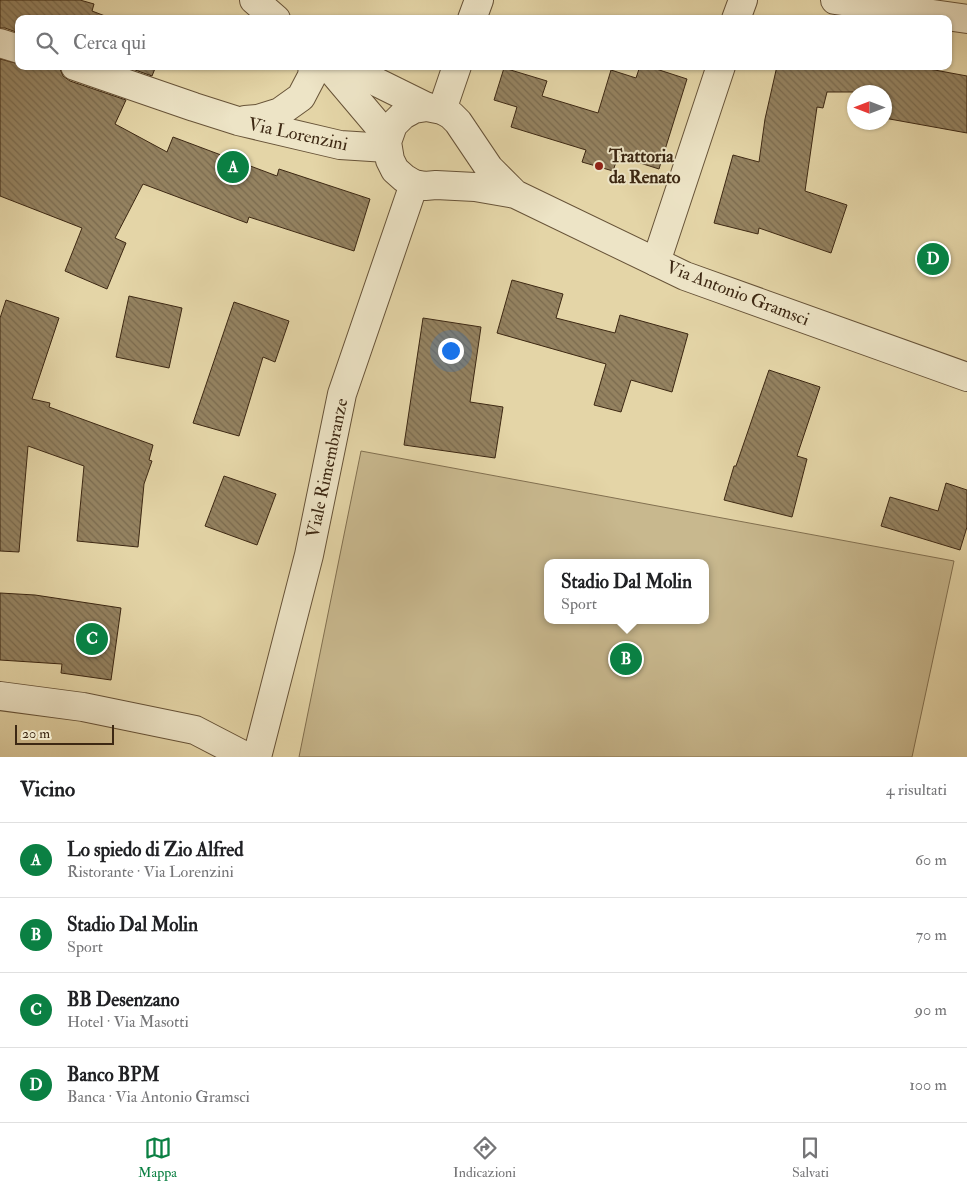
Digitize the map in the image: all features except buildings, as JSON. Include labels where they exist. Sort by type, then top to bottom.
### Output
[{"type":"street","points":[[254,0],[271,15]]},
{"type":"street","points":[[473,15],[479,0]]},
{"type":"street","points":[[737,15],[743,0]]},
{"type":"street","points":[[835,0],[939,15]]},
{"type":"street","points":[[952,17],[967,19]]},
{"type":"street","points":[[0,43],[15,48]]},
{"type":"street","name":"Via Lorenzini","points":[[87,70],[238,121],[340,145],[388,142]]},
{"type":"street","name":"Via Lorenzini","points":[[238,121],[258,119],[280,112],[301,98],[312,76],[313,70]]},
{"type":"street","points":[[331,70],[388,142]]},
{"type":"street","name":"Via Antonio Gramsci","points":[[353,70],[451,115],[458,122],[489,168],[515,194]]},
{"type":"street","points":[[454,70],[434,108],[414,109],[403,115],[393,125],[388,142],[390,160],[395,170],[404,178],[425,184],[446,181],[456,174],[462,164],[466,142],[463,130]]},
{"type":"street","points":[[656,262],[720,70]]},
{"type":"street","name":"Via Antonio Gramsci","points":[[425,184],[475,187],[515,194],[685,276],[967,377]]},
{"type":"street","name":"Viale Rimembranze","points":[[257,757],[309,555],[342,394],[425,184]]},
{"type":"street","points":[[0,696],[83,707],[195,730],[247,757]]},
{"type":"shaded area","points":[[361,451],[954,561],[912,757],[299,757]]},
{"type":"place","name":"Trattoria da Renato","points":[[599,166]]},
{"type":"place","name":"Lo spiedo di Zio Alfred","points":[[233,167]]},
{"type":"place","name":"Banco BPM","points":[[933,259]]},
{"type":"place","name":"BB Desenzano","points":[[92,639]]},
{"type":"place","name":"Stadio Dal Molin","points":[[626,659]]}]
